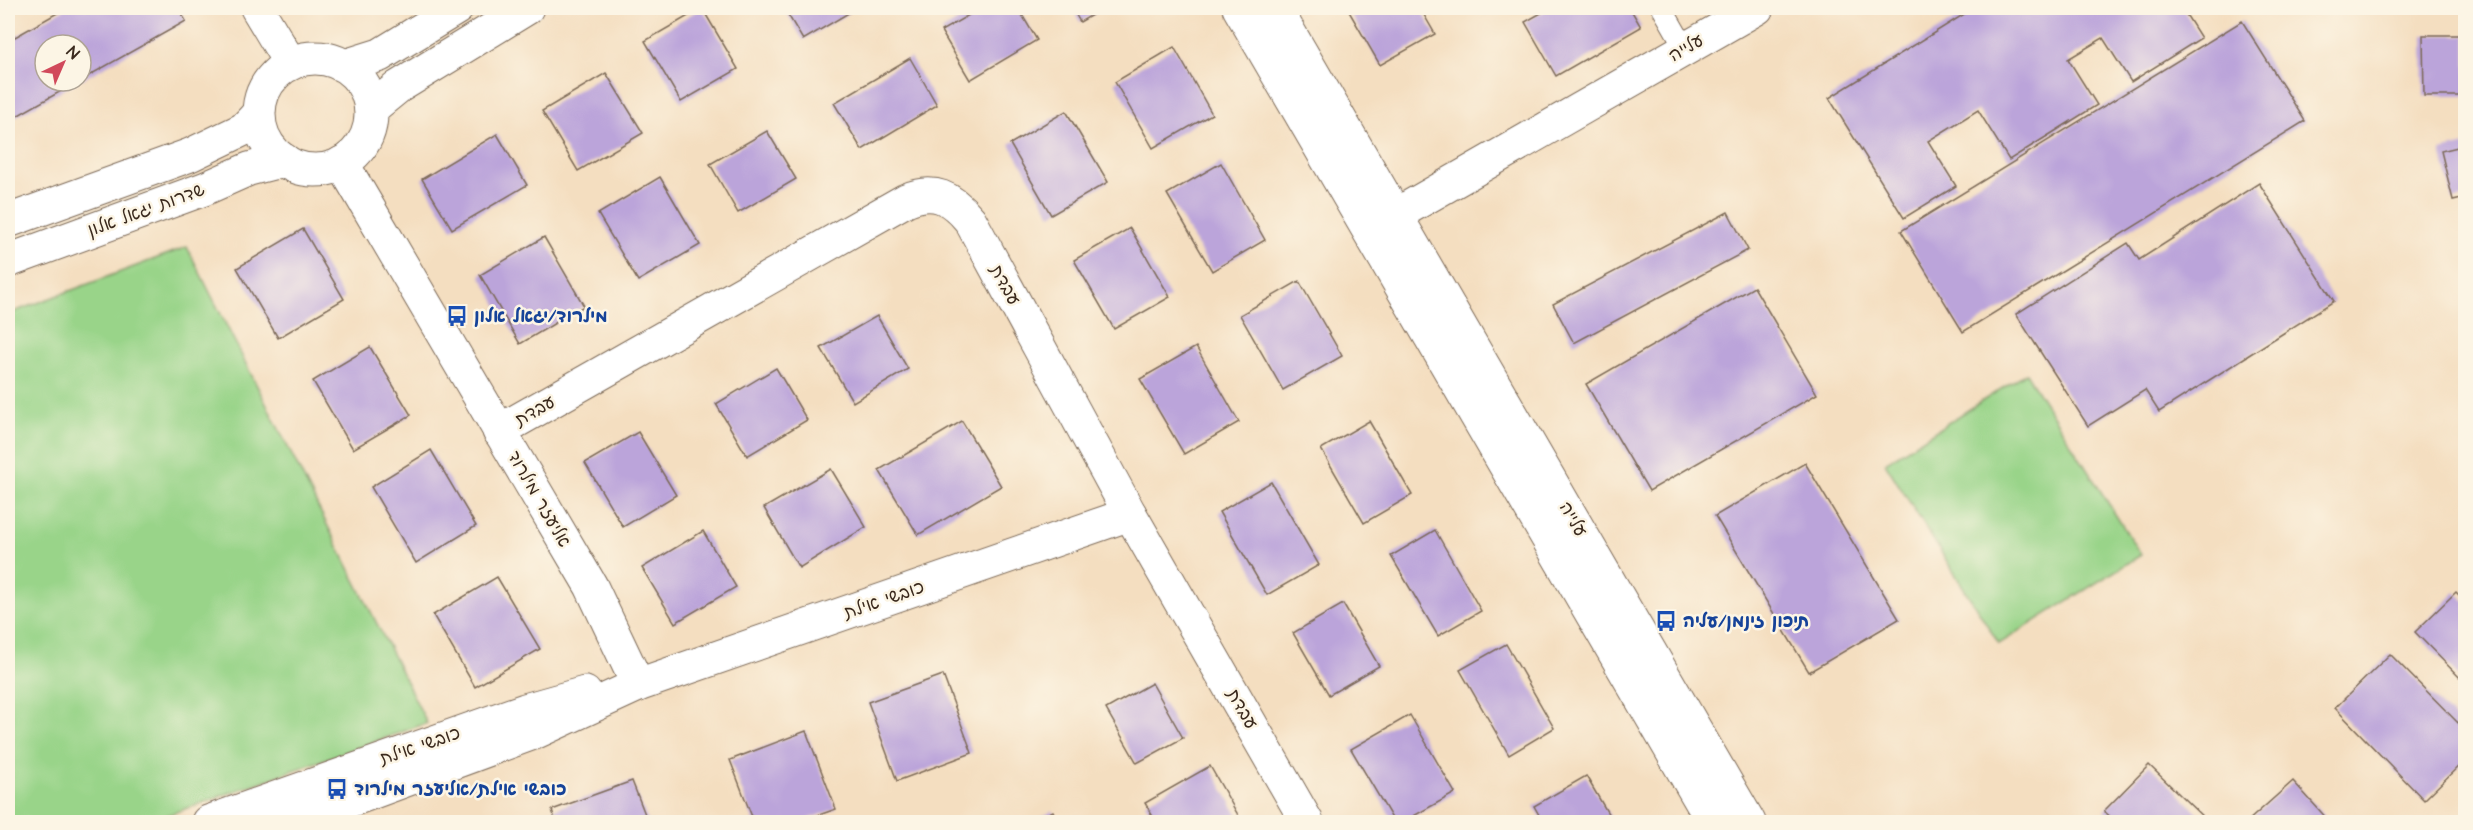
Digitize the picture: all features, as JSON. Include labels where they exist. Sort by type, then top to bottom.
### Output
[{"type":"street","points":[[257,8],[290,63]]},
{"type":"street","points":[[345,66],[380,55],[457,8]]},
{"type":"street","points":[[371,110],[398,87],[527,8]]},
{"type":"street","name":"עלייה","points":[[1239,8],[1383,222],[1749,822]]},
{"type":"street","name":"עלייה","points":[[1275,8],[1383,222],[1713,822]]},
{"type":"street","name":"עלייה","points":[[1383,222],[1757,8]]},
{"type":"street","points":[[318,57],[336,61],[345,66],[364,87],[371,110],[370,123],[364,141],[352,156],[342,163],[318,170],[300,168],[284,160],[270,148],[261,132],[258,114],[261,96],[270,80],[290,63],[318,57]]},
{"type":"street","name":"שדרות יגאל אלון","points":[[8,221],[190,154],[244,129],[258,114]]},
{"type":"street","name":"שדרות יגאל אלון","points":[[8,261],[204,189],[249,169],[284,160]]},
{"type":"street","name":"אליעזר מילרוד","points":[[342,163],[604,612],[638,685]]},
{"type":"street","name":"עבדת","points":[[500,431],[906,200],[932,193],[958,205],[970,220],[1130,514],[1308,822]]},
{"type":"street","name":"כובשי אילת","points":[[292,822],[536,732],[638,685],[1130,514]]},
{"type":"street","name":"כובשי אילת","points":[[208,822],[542,704],[587,692],[638,685]]},
{"type":"lane","points":[[1662,8],[1685,48]]},
{"type":"green space","points":[[187,247],[427,723],[148,822],[8,822],[8,314]]},
{"type":"green space","points":[[2026,373],[2141,555],[1999,644],[1885,463]]},
{"type":"building","points":[[66,8],[178,8],[186,21],[93,73],[93,33],[33,33],[33,93],[58,93],[8,121],[8,41]]},
{"type":"building","points":[[702,8],[738,69],[681,102],[645,41]]},
{"type":"building","points":[[784,8],[857,8],[803,40]]},
{"type":"building","points":[[981,8],[1018,8],[1037,40],[970,80],[941,31]]},
{"type":"building","points":[[1072,8],[1104,8],[1080,22]]},
{"type":"building","points":[[1347,8],[1420,8],[1435,34],[1380,65]]},
{"type":"building","points":[[1550,8],[1630,8],[1641,27],[1556,76],[1525,22]]},
{"type":"building","points":[[1974,8],[2182,8],[2201,38],[2131,82],[2103,38],[2068,59],[2097,105],[2009,160],[1978,110],[1928,141],[1956,186],[1904,218],[1829,98]]},
{"type":"building","points":[[2242,21],[2305,121],[1963,332],[1901,231]]},
{"type":"building","points":[[2423,35],[2466,35],[2466,96],[2424,96]]},
{"type":"building","points":[[1174,47],[1212,114],[1153,148],[1115,82]]},
{"type":"building","points":[[910,58],[937,105],[862,150],[834,103]]},
{"type":"building","points":[[606,73],[643,133],[578,171],[542,111]]},
{"type":"building","points":[[1066,111],[1108,182],[1051,215],[1010,144]]},
{"type":"building","points":[[767,131],[796,179],[738,213],[710,164]]},
{"type":"building","points":[[497,134],[527,185],[452,229],[422,179]]},
{"type":"building","points":[[2466,145],[2466,197],[2453,200],[2441,151]]},
{"type":"building","points":[[1221,163],[1265,240],[1212,271],[1167,194]]},
{"type":"building","points":[[660,177],[700,245],[638,281],[598,214]]},
{"type":"building","points":[[2259,183],[2334,301],[2159,412],[2145,390],[2088,426],[2016,314],[2128,243],[2139,260]]},
{"type":"building","points":[[1728,212],[1748,250],[1574,343],[1553,304]]},
{"type":"building","points":[[1130,228],[1170,297],[1114,329],[1074,260]]},
{"type":"building","points":[[303,229],[344,299],[278,338],[237,268]]},
{"type":"building","points":[[544,237],[584,306],[520,344],[480,275]]},
{"type":"building","points":[[1299,281],[1342,356],[1283,390],[1240,315]]},
{"type":"building","points":[[1754,287],[1817,394],[1649,491],[1586,384]]},
{"type":"building","points":[[877,316],[908,369],[853,402],[821,348]]},
{"type":"building","points":[[370,347],[411,415],[353,449],[313,381]]},
{"type":"building","points":[[1196,347],[1239,422],[1184,454],[1140,379]]},
{"type":"building","points":[[776,368],[807,420],[747,456],[716,404]]},
{"type":"building","points":[[962,421],[1001,486],[918,535],[879,470]]},
{"type":"building","points":[[1369,421],[1412,495],[1364,523],[1321,449]]},
{"type":"building","points":[[638,432],[676,495],[623,527],[585,463]]},
{"type":"building","points":[[431,450],[476,526],[416,563],[371,487]]},
{"type":"building","points":[[1805,463],[1899,619],[1809,672],[1715,516]]},
{"type":"building","points":[[831,469],[866,527],[799,568],[764,508]]},
{"type":"building","points":[[1271,482],[1319,565],[1267,595],[1219,512]]},
{"type":"building","points":[[1435,530],[1481,611],[1438,636],[1391,556]]},
{"type":"building","points":[[703,531],[736,587],[675,623],[642,568]]},
{"type":"building","points":[[497,577],[540,649],[475,687],[433,615]]},
{"type":"building","points":[[2456,592],[2466,602],[2466,684],[2415,632]]},
{"type":"building","points":[[1343,604],[1379,666],[1329,695],[1293,633]]},
{"type":"building","points":[[1506,644],[1554,728],[1509,755],[1460,670]]},
{"type":"building","points":[[2390,654],[2466,731],[2466,759],[2424,800],[2335,708]]},
{"type":"building","points":[[943,675],[972,753],[897,781],[868,702]]},
{"type":"building","points":[[1152,683],[1183,738],[1137,763],[1106,709]]},
{"type":"building","points":[[1410,715],[1455,793],[1403,822],[1394,822],[1351,749]]},
{"type":"building","points":[[806,731],[836,809],[799,822],[754,822],[730,760]]},
{"type":"building","points":[[2149,765],[2208,822],[2116,822],[2104,811]]},
{"type":"building","points":[[1210,766],[1242,822],[1156,822],[1145,803]]},
{"type":"building","points":[[1586,776],[1613,822],[1543,822],[1534,806]]},
{"type":"building","points":[[632,781],[648,822],[556,822],[552,810]]},
{"type":"building","points":[[2293,781],[2330,822],[2247,822]]},
{"type":"building","points":[[1053,811],[1059,822],[1032,822]]},
{"type":"place","name":"מילרוד/יגאל אלון","points":[[457,316]]},
{"type":"place","name":"תיכון זינמן/עליה","points":[[1666,621]]},
{"type":"place","name":"כובשי אילת/אליעזר מילרוד","points":[[337,789]]}]
